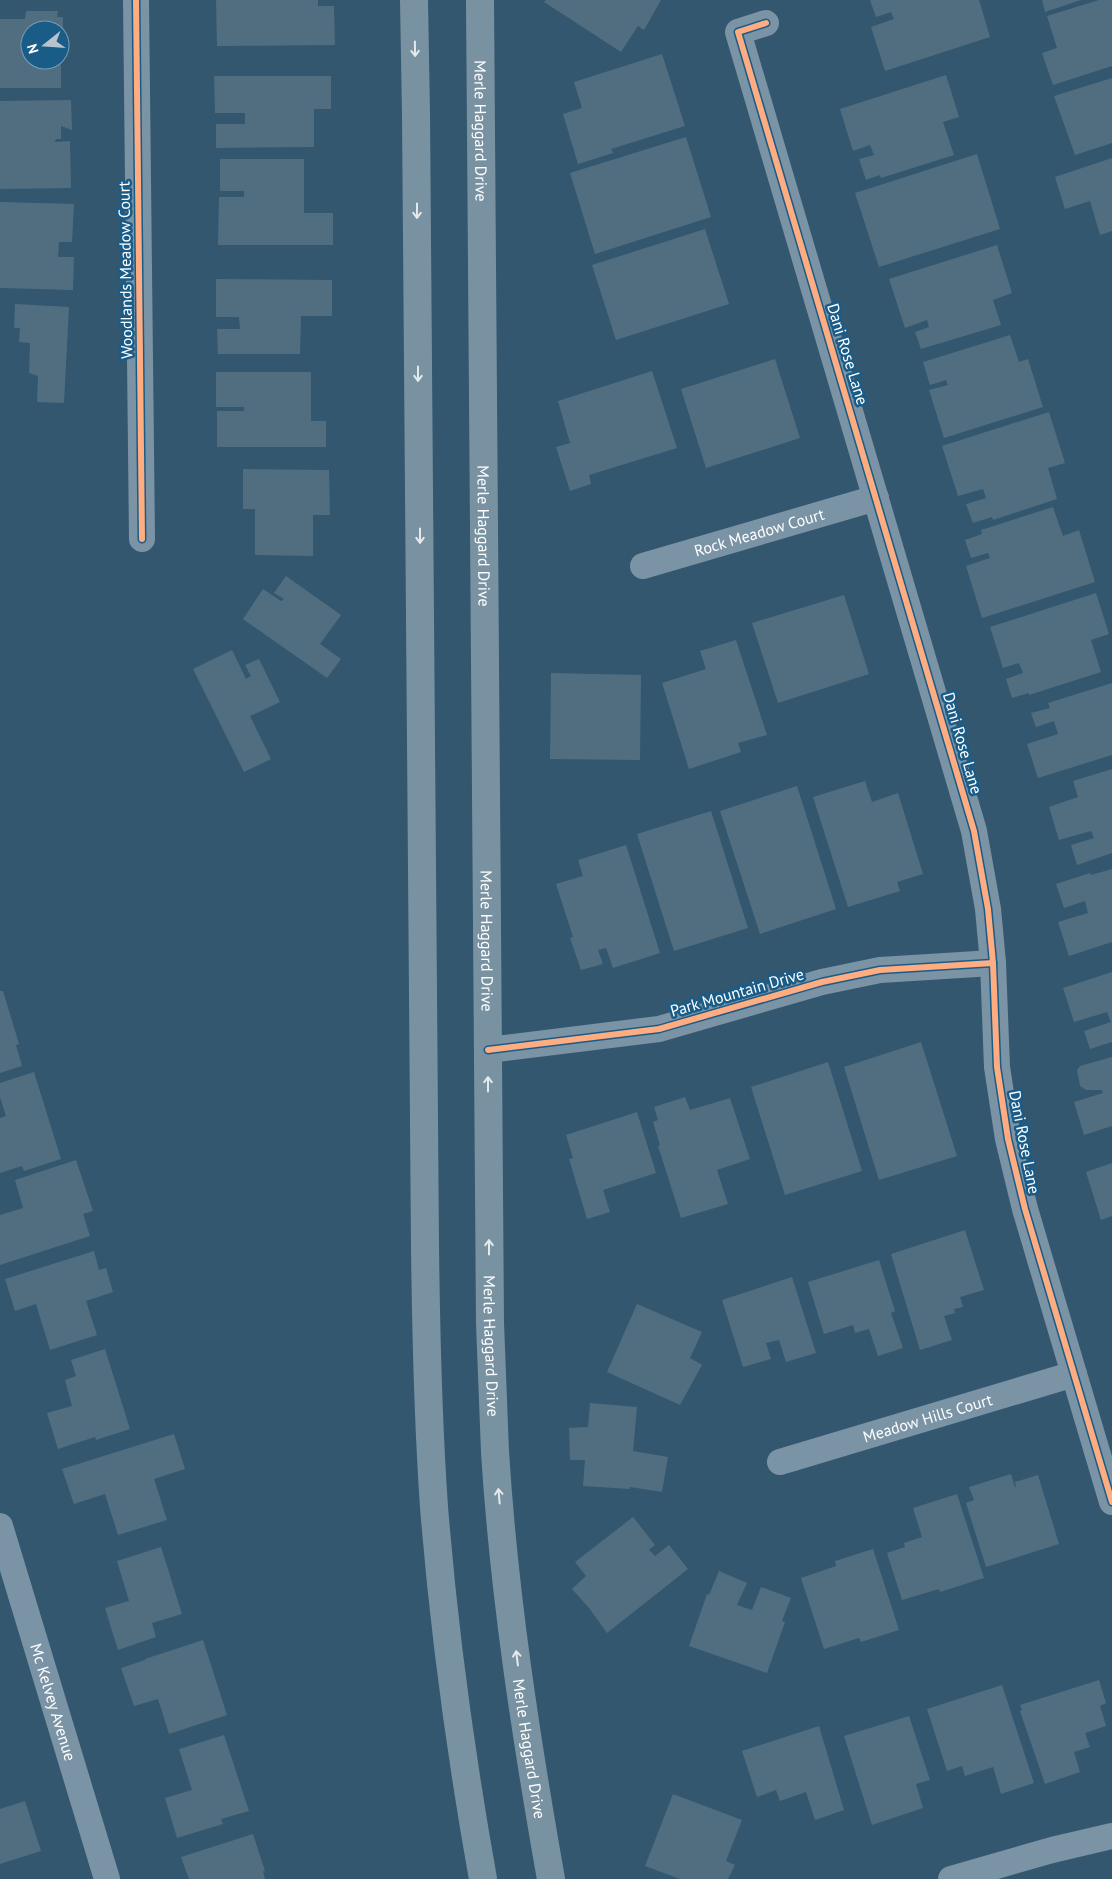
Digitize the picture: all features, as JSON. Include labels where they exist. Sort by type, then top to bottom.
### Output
[{"type":"main road","points":[[414,0],[425,1276],[428,1400],[434,1508],[456,1712],[483,1879]]},
{"type":"main road","name":"Merle Haggard Drive","points":[[480,0],[490,1323],[495,1452],[506,1573],[537,1803],[551,1879]]},
{"type":"street","name":"Woodlands Meadow Court","points":[[136,0],[142,539]]},
{"type":"street","name":"Dani Rose Lane","points":[[766,23],[738,32],[974,831],[988,909],[993,963],[998,1067],[1008,1139],[1025,1209],[1112,1502]]},
{"type":"street","name":"Rock Meadow Court","points":[[643,566],[876,498]]},
{"type":"street","name":"Park Mountain Drive","points":[[488,1050],[659,1029],[822,982],[880,970],[993,963]]},
{"type":"street","name":"Meadow Hills Court","points":[[780,1462],[1074,1374]]},
{"type":"street","name":"Mc Kelvey Avenue","points":[[0,1526],[107,1879]]},
{"type":"street","points":[[951,1879],[1052,1850],[1112,1836]]},
{"type":"building","points":[[216,0],[318,0],[318,6],[334,6],[335,45],[217,46]]},
{"type":"building","points":[[546,0],[661,0],[644,30],[638,26],[621,52],[544,2]]},
{"type":"building","points":[[870,0],[979,0],[990,37],[885,71],[871,27],[894,19],[891,12],[876,17]]},
{"type":"building","points":[[1042,0],[1081,0],[1045,12]]},
{"type":"building","points":[[1099,0],[1112,0],[1112,66],[1053,85],[1042,53],[1057,48],[1047,16]]},
{"type":"building","points":[[26,11],[58,11],[57,17],[63,17],[63,20],[20,20],[20,70],[61,70],[61,88],[0,88],[0,19],[25,19]]},
{"type":"building","points":[[662,54],[685,126],[611,149],[613,153],[578,164],[563,114],[582,108],[574,82]]},
{"type":"building","points":[[946,75],[959,117],[943,122],[954,155],[881,178],[880,175],[866,180],[859,159],[874,155],[870,145],[853,151],[840,109]]},
{"type":"building","points":[[214,76],[331,76],[331,109],[314,109],[314,147],[216,148],[216,124],[245,124],[245,113],[215,113]]},
{"type":"building","points":[[1112,78],[1112,143],[1075,155],[1054,96]]},
{"type":"building","points":[[71,100],[72,130],[61,126],[61,139],[56,139],[55,142],[70,141],[71,188],[0,189],[0,101]]},
{"type":"building","points":[[686,137],[711,217],[595,254],[570,173]]},
{"type":"building","points":[[977,154],[1000,229],[879,267],[855,193]]},
{"type":"building","points":[[1112,158],[1112,231],[1100,235],[1090,201],[1065,209],[1055,177]]},
{"type":"building","points":[[220,159],[304,159],[304,213],[333,213],[333,245],[218,245],[219,197],[244,197],[244,191],[220,191]]},
{"type":"building","points":[[0,202],[74,204],[72,242],[59,242],[58,257],[74,257],[73,290],[0,288]]},
{"type":"building","points":[[705,229],[729,304],[616,340],[592,265]]},
{"type":"building","points":[[997,245],[1012,293],[993,300],[1001,325],[921,349],[915,332],[929,327],[927,320],[905,328],[889,279]]},
{"type":"building","points":[[216,279],[332,280],[332,316],[301,316],[300,354],[218,354],[217,329],[240,329],[239,317],[216,317]]},
{"type":"building","points":[[15,304],[69,307],[64,403],[37,402],[38,376],[29,373],[30,343],[19,342],[20,328],[14,328]]},
{"type":"building","points":[[1010,335],[1019,362],[1028,359],[1043,407],[944,438],[929,390],[948,385],[946,380],[930,385],[923,362]]},
{"type":"building","points":[[775,359],[800,438],[706,468],[681,389]]},
{"type":"building","points":[[652,371],[677,448],[589,475],[591,484],[570,491],[556,447],[570,443],[558,401]]},
{"type":"building","points":[[216,372],[311,372],[311,421],[326,421],[326,447],[217,447],[217,411],[244,411],[244,407],[216,407]]},
{"type":"building","points":[[1049,412],[1065,463],[1048,468],[1057,499],[993,520],[992,517],[973,523],[966,504],[986,498],[983,489],[958,496],[942,446]]},
{"type":"building","points":[[243,469],[329,470],[330,515],[313,515],[313,556],[255,555],[255,509],[243,509]]},
{"type":"building","points":[[1053,507],[1063,536],[1079,530],[1095,582],[982,618],[966,566],[990,558],[988,553],[971,558],[965,540],[982,534],[981,530]]},
{"type":"building","points":[[286,576],[341,615],[320,644],[341,659],[327,678],[243,619],[263,589],[281,601],[284,599],[274,593]]},
{"type":"building","points":[[1096,593],[1109,634],[1091,640],[1101,672],[1029,695],[1029,693],[1012,698],[1006,679],[1023,673],[1019,663],[1003,668],[990,627]]},
{"type":"building","points":[[844,595],[869,674],[778,703],[752,623]]},
{"type":"building","points":[[736,640],[767,735],[738,743],[741,752],[689,769],[662,683],[706,669],[700,651]]},
{"type":"building","points":[[232,650],[246,679],[251,676],[245,665],[259,659],[280,702],[250,716],[271,759],[244,772],[193,669]]},
{"type":"building","points":[[551,673],[641,675],[640,760],[550,759]]},
{"type":"building","points":[[1112,683],[1112,755],[1038,778],[1027,744],[1058,734],[1054,721],[1036,727],[1031,713],[1050,708],[1048,703]]},
{"type":"building","points":[[1112,769],[1112,853],[1077,865],[1071,845],[1094,838],[1091,831],[1059,840],[1049,807],[1078,797],[1073,781]]},
{"type":"building","points":[[865,781],[872,802],[898,793],[923,874],[897,882],[900,891],[848,907],[813,797]]},
{"type":"building","points":[[797,786],[836,909],[760,934],[720,811]]},
{"type":"building","points":[[711,811],[748,928],[674,951],[637,834]]},
{"type":"building","points":[[626,845],[660,953],[613,968],[606,948],[598,950],[603,964],[581,970],[570,938],[573,937],[556,884],[583,876],[578,860]]},
{"type":"building","points":[[1112,869],[1112,942],[1069,956],[1058,922],[1088,913],[1085,901],[1064,908],[1056,884],[1090,873],[1091,875]]},
{"type":"building","points":[[1112,972],[1112,1042],[1090,1049],[1084,1031],[1111,1022],[1107,1012],[1074,1022],[1063,988]]},
{"type":"building","points":[[0,991],[3,991],[19,1044],[16,1045],[22,1066],[0,1073]]},
{"type":"building","points":[[921,1042],[957,1156],[879,1180],[844,1067]]},
{"type":"building","points":[[1112,1057],[1112,1126],[1084,1135],[1074,1102],[1103,1093],[1102,1090],[1086,1090],[1080,1086],[1077,1070],[1080,1066]]},
{"type":"building","points":[[828,1062],[862,1171],[785,1195],[751,1087]]},
{"type":"building","points":[[34,1072],[61,1159],[24,1171],[22,1166],[0,1173],[0,1118],[6,1116],[0,1097],[0,1083]]},
{"type":"building","points":[[685,1097],[690,1110],[730,1098],[750,1159],[717,1170],[728,1204],[681,1218],[658,1146],[660,1145],[653,1122],[658,1120],[654,1107]]},
{"type":"building","points":[[637,1112],[656,1173],[603,1190],[610,1212],[587,1219],[569,1159],[573,1158],[566,1135]]},
{"type":"building","points":[[76,1160],[93,1211],[83,1214],[90,1236],[0,1265],[0,1215],[23,1208],[15,1180]]},
{"type":"building","points":[[1112,1163],[1112,1216],[1101,1220],[1086,1172]]},
{"type":"building","points":[[965,1230],[984,1290],[960,1297],[963,1307],[954,1309],[955,1313],[944,1316],[952,1340],[920,1350],[891,1254]]},
{"type":"building","points":[[94,1251],[99,1270],[106,1268],[113,1292],[86,1301],[97,1335],[50,1350],[36,1304],[15,1311],[5,1279]]},
{"type":"building","points":[[879,1260],[895,1311],[891,1313],[903,1348],[878,1356],[869,1329],[855,1333],[853,1325],[824,1334],[808,1282]]},
{"type":"building","points":[[792,1277],[816,1353],[786,1362],[779,1340],[766,1343],[771,1359],[743,1367],[722,1300]]},
{"type":"building","points":[[637,1304],[702,1332],[690,1358],[702,1365],[680,1405],[607,1372]]},
{"type":"building","points":[[105,1349],[130,1429],[96,1440],[95,1437],[58,1449],[47,1413],[72,1406],[65,1380],[76,1376],[71,1360]]},
{"type":"building","points":[[590,1403],[637,1407],[633,1451],[668,1457],[662,1492],[630,1487],[630,1489],[583,1486],[585,1460],[570,1460],[569,1428],[588,1427]]},
{"type":"building","points":[[174,1434],[185,1469],[154,1479],[167,1520],[118,1535],[105,1494],[74,1504],[62,1469]]},
{"type":"building","points":[[1011,1474],[1015,1487],[1015,1482],[1038,1475],[1059,1544],[986,1567],[966,1503],[974,1500],[969,1487]]},
{"type":"building","points":[[957,1494],[984,1578],[940,1592],[939,1589],[902,1600],[887,1553],[905,1547],[904,1543],[922,1537],[913,1508]]},
{"type":"building","points":[[633,1517],[655,1545],[649,1550],[655,1556],[669,1545],[688,1569],[607,1633],[572,1589],[586,1576],[575,1562]]},
{"type":"building","points":[[161,1547],[182,1614],[152,1623],[156,1637],[118,1650],[105,1608],[129,1601],[117,1561]]},
{"type":"building","points":[[873,1549],[899,1630],[861,1642],[859,1638],[824,1649],[801,1578],[836,1566],[835,1561]]},
{"type":"building","points":[[719,1571],[747,1583],[737,1605],[752,1610],[761,1587],[791,1598],[782,1621],[785,1622],[767,1673],[689,1646],[707,1594],[709,1595]]},
{"type":"building","points":[[203,1640],[227,1715],[169,1734],[158,1699],[134,1706],[121,1668]]},
{"type":"building","points":[[1099,1680],[1106,1703],[1100,1706],[1106,1726],[1085,1733],[1090,1747],[1074,1752],[1080,1772],[1045,1784],[1020,1711],[1022,1710],[1020,1705]]},
{"type":"building","points":[[1002,1685],[1034,1783],[1001,1794],[993,1767],[965,1776],[962,1766],[947,1771],[927,1709]]},
{"type":"building","points":[[909,1716],[930,1780],[916,1784],[923,1808],[872,1825],[844,1736]]},
{"type":"building","points":[[819,1726],[844,1810],[815,1820],[806,1792],[780,1801],[776,1790],[757,1797],[742,1751]]},
{"type":"building","points":[[224,1735],[249,1811],[221,1819],[223,1824],[177,1838],[165,1798],[192,1790],[179,1749]]},
{"type":"building","points":[[673,1794],[742,1820],[726,1861],[735,1865],[728,1879],[680,1879],[645,1866]]},
{"type":"building","points":[[25,1801],[41,1851],[0,1864],[0,1809]]},
{"type":"building","points":[[253,1834],[265,1871],[263,1871],[265,1879],[189,1879],[181,1857]]},
{"type":"cycle path","points":[[136,0],[142,539]]},
{"type":"cycle path","points":[[766,23],[738,32],[974,831],[988,909],[993,963],[997,1067],[1008,1139],[1025,1209],[1112,1502]]},
{"type":"cycle path","points":[[488,1050],[659,1029],[822,982],[880,970],[993,963]]}]
